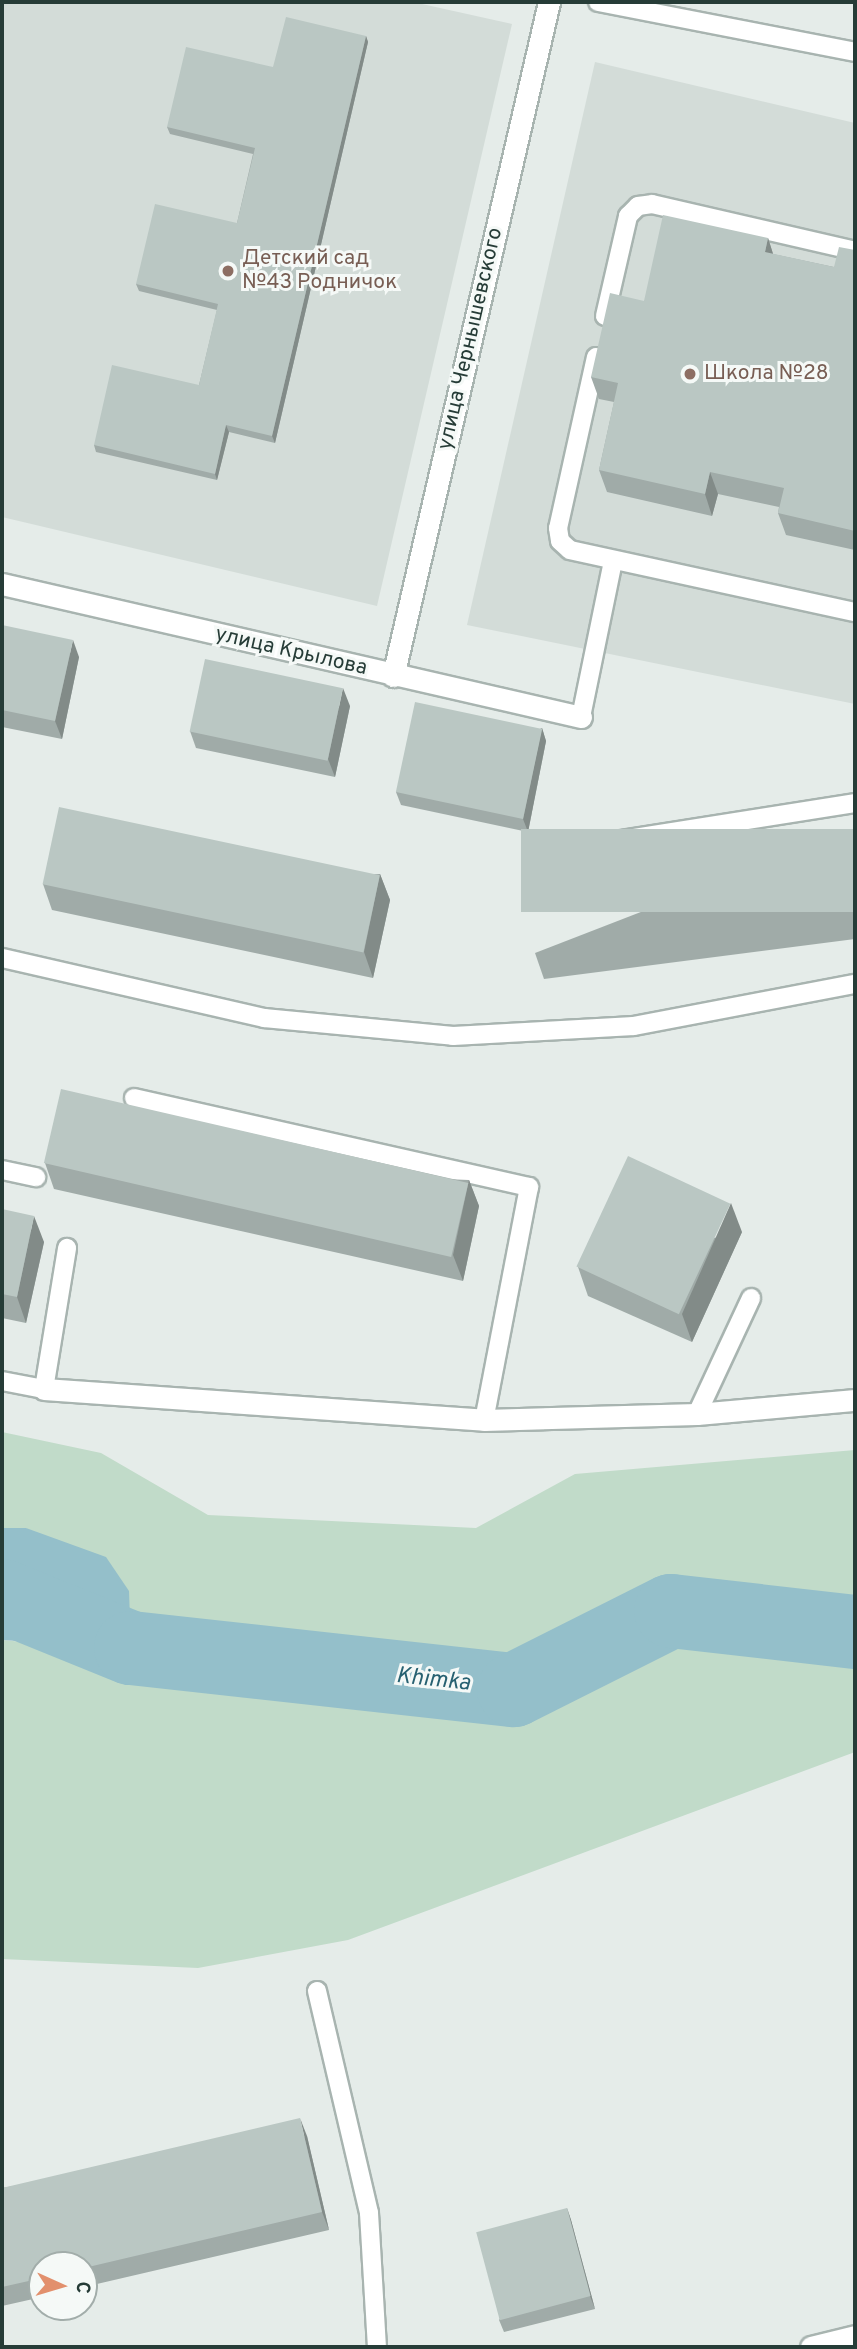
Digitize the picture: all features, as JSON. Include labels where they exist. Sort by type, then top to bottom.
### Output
[{"type":"street","name":"улица Чернышевского","points":[[393,676],[549,2]]},
{"type":"street","name":"улица Крылова","points":[[2,584],[581,718]]},
{"type":"street","points":[[44,1389],[484,1420],[698,1414],[855,1400]]},
{"type":"street","points":[[811,2347],[855,2336]]},
{"type":"lane","points":[[608,3],[855,52]]},
{"type":"lane","points":[[855,251],[652,204],[638,206],[628,216],[558,528],[560,541],[570,550],[855,612]]},
{"type":"lane","points":[[581,718],[613,561]]},
{"type":"lane","points":[[621,840],[855,803]]},
{"type":"lane","points":[[2,958],[264,1018],[453,1036],[634,1026],[855,984]]},
{"type":"lane","points":[[134,1098],[529,1186],[484,1420]]},
{"type":"lane","points":[[2,1170],[36,1177]]},
{"type":"lane","points":[[2,1381],[44,1389],[67,1248]]},
{"type":"lane","points":[[698,1414],[751,1298]]},
{"type":"lane","points":[[317,1991],[369,2213],[377,2347]]},
{"type":"shaded area","name":"Детский сад №43 Родничок","points":[[2,2],[413,2],[512,24],[377,606],[2,517]]},
{"type":"shaded area","name":"Школа №28","points":[[595,62],[855,123],[855,704],[467,625]]},
{"type":"green space","points":[[2,1432],[101,1453],[208,1515],[476,1528],[575,1474],[855,1450],[855,1752],[348,1940],[198,1968],[2,1959],[2,1640],[97,1649],[131,1648],[26,1528],[2,1528]]},
{"type":"water","points":[[2,1528],[26,1528],[106,1557],[129,1591],[131,1648],[2,1640]]},
{"type":"building","points":[[286,17],[366,36],[272,436],[226,425],[215,474],[94,445],[112,365],[199,385],[218,304],[136,284],[155,204],[237,223],[255,148],[167,127],[186,47],[273,67]]},
{"type":"building","points":[[663,215],[768,238],[765,252],[834,267],[839,247],[855,250],[855,531],[778,513],[784,488],[710,472],[705,494],[599,470],[618,383],[591,377],[610,293],[644,301]]},
{"type":"building","points":[[2,625],[73,640],[55,721],[2,710]]},
{"type":"building","points":[[205,659],[343,688],[328,761],[190,731]]},
{"type":"building","points":[[415,702],[542,729],[523,819],[396,792]]},
{"type":"building","points":[[59,807],[380,875],[363,952],[43,884]]},
{"type":"building","points":[[521,829],[855,829],[855,912],[521,912]]},
{"type":"building","points":[[61,1089],[468,1183],[451,1257],[44,1163]]},
{"type":"building","points":[[628,1156],[730,1204],[679,1314],[576,1267]]},
{"type":"building","points":[[2,1209],[34,1216],[17,1297],[2,1294]]},
{"type":"building","points":[[300,2118],[322,2212],[98,2265],[98,2251],[28,2251],[28,2281],[2,2287],[2,2188]]},
{"type":"building","points":[[567,2208],[591,2296],[500,2320],[476,2232]]},
{"type":"waterway","name":"Khimka","points":[[2,1596],[131,1648],[514,1690],[671,1611],[855,1632]]},
{"type":"place","name":"Детский сад №43 Родничок","points":[[228,271]]},
{"type":"place","name":"Школа №28","points":[[690,374]]}]
